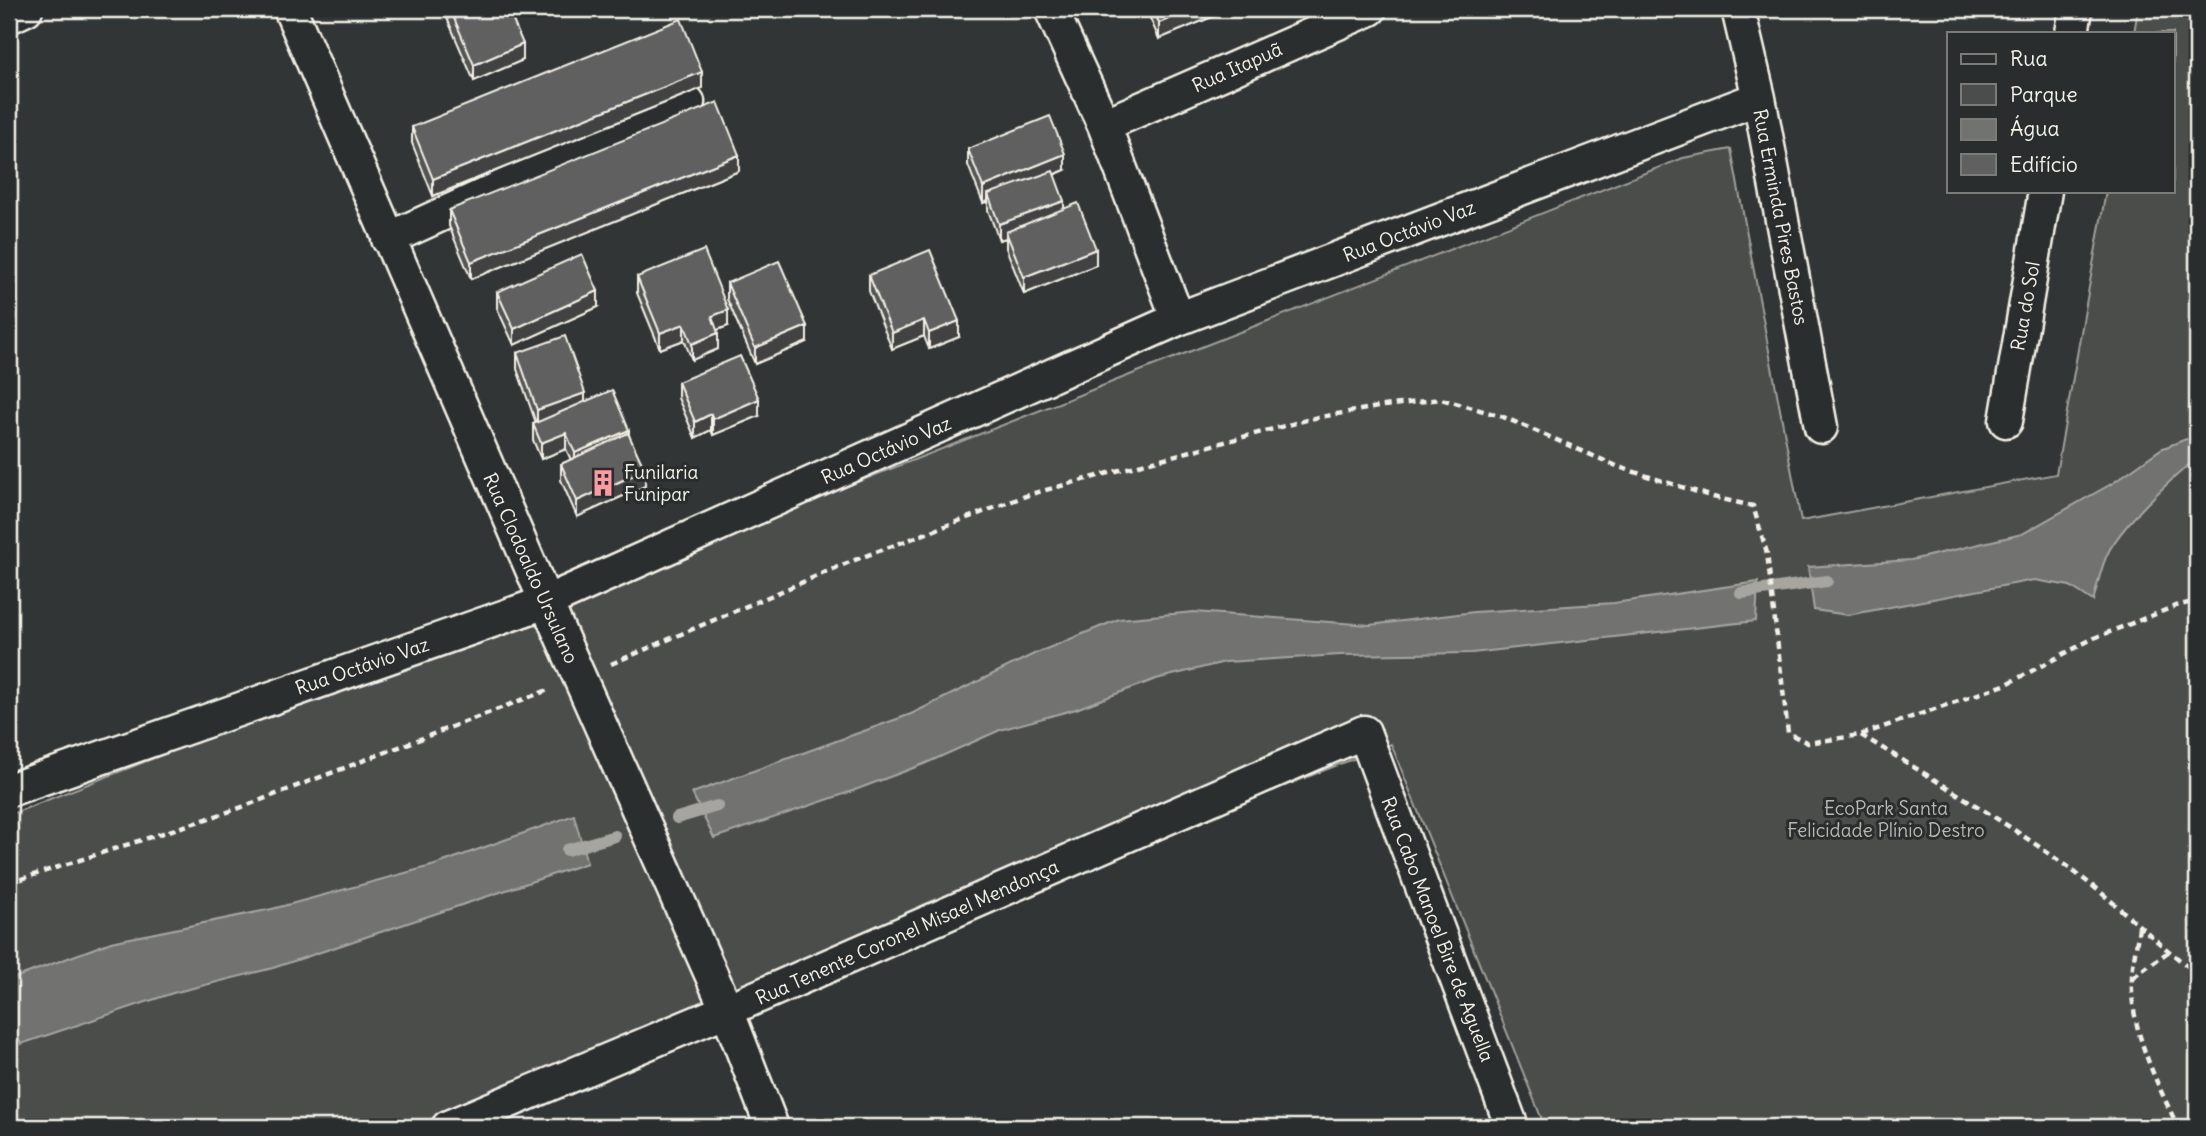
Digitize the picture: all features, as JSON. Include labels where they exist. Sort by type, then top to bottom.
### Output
[{"type":"street","points":[[9,17],[26,9]]},
{"type":"street","name":"Rua Clodoaldo Ursulano","points":[[290,9],[579,678],[727,1010],[772,1127]]},
{"type":"street","points":[[1051,9],[1104,125],[1178,319]]},
{"type":"street","name":"Rua Itapuã","points":[[1104,125],[1370,9]]},
{"type":"street","name":"Rua Erminda Pires Bastos","points":[[1738,9],[1759,98],[1821,427]]},
{"type":"street","points":[[2072,32],[2076,9]]},
{"type":"street","name":"Rua Octávio Vaz","points":[[9,790],[546,602],[1178,319],[1759,98]]},
{"type":"street","points":[[388,239],[688,102]]},
{"type":"street","name":"Rua do Sol","points":[[2006,421],[2045,192]]},
{"type":"street","name":"Rua Tenente Coronel Misael Mendonça","points":[[447,1127],[727,1010],[1364,732]]},
{"type":"street","name":"Rua Cabo Manoel Bire de Aguella","points":[[1364,732],[1512,1127]]},
{"type":"path","points":[[9,883],[237,809],[579,678],[852,561],[1031,494],[1314,418],[1441,399],[1501,416],[1619,467],[1713,497],[1753,506],[1769,562],[1788,733],[1808,743],[1860,735],[2007,684],[2094,638],[2176,606],[2197,601]]},
{"type":"path","points":[[1860,735],[2040,849],[2094,887],[2168,952],[2197,973]]},
{"type":"path","points":[[2140,926],[2132,977],[2136,1020],[2151,1069],[2178,1127]]},
{"type":"path","points":[[2132,977],[2168,952]]},
{"type":"green space","name":"EcoPark Santa Felicidade Plínio Destro","points":[[2138,9],[2197,9],[2197,1127],[1545,1127],[1391,744],[423,1127],[9,1127],[9,815],[1683,158],[1731,149],[1801,521],[2056,474],[2106,192],[2174,192],[2174,32],[2134,32]]},
{"type":"water","points":[[2186,439],[2197,443],[2197,458],[2150,500],[2118,537],[2104,561],[2093,601],[2070,586],[2034,580],[1848,615],[1814,610],[1808,567],[1911,560],[2022,534],[2113,483],[2161,449]]},
{"type":"water","points":[[1758,582],[1756,621],[1472,653],[1340,655],[1225,662],[1156,679],[1076,709],[1000,730],[924,764],[714,838],[692,793],[911,714],[1034,654],[1119,619],[1194,612],[1370,625],[1474,612],[1614,603]]},
{"type":"water","points":[[574,815],[587,863],[273,968],[173,993],[21,1044],[9,1018],[9,980],[111,942],[272,909],[435,865]]},
{"type":"building","points":[[450,9],[508,9],[523,44],[474,65]]},
{"type":"building","points":[[1153,9],[1193,9],[1159,23]]},
{"type":"building","points":[[681,19],[702,72],[433,179],[412,127]]},
{"type":"building","points":[[718,102],[739,155],[471,262],[449,210]]},
{"type":"building","points":[[1050,116],[1065,154],[983,187],[968,149]]},
{"type":"building","points":[[1053,171],[1064,201],[999,224],[988,194]]},
{"type":"building","points":[[1078,203],[1096,249],[1024,277],[1006,232]]},
{"type":"building","points":[[704,250],[728,310],[712,316],[718,333],[692,344],[684,324],[660,333],[637,277]]},
{"type":"building","points":[[930,250],[959,321],[929,333],[924,320],[892,333],[869,275]]},
{"type":"building","points":[[582,254],[598,291],[514,329],[497,292]]},
{"type":"building","points":[[779,261],[807,326],[755,348],[727,283]]},
{"type":"building","points":[[565,336],[585,393],[537,410],[517,353]]},
{"type":"building","points":[[740,356],[759,399],[713,419],[711,414],[695,422],[678,382]]},
{"type":"building","points":[[612,390],[629,430],[575,453],[566,433],[541,443],[533,424]]},
{"type":"building","points":[[628,433],[645,470],[577,501],[561,464]]},
{"type":"waterway","points":[[1741,593],[1827,581]]},
{"type":"waterway","points":[[677,818],[717,806]]},
{"type":"waterway","points":[[567,850],[615,836]]},
{"type":"place","name":"Funilaria Funipar","points":[[603,483]]}]
